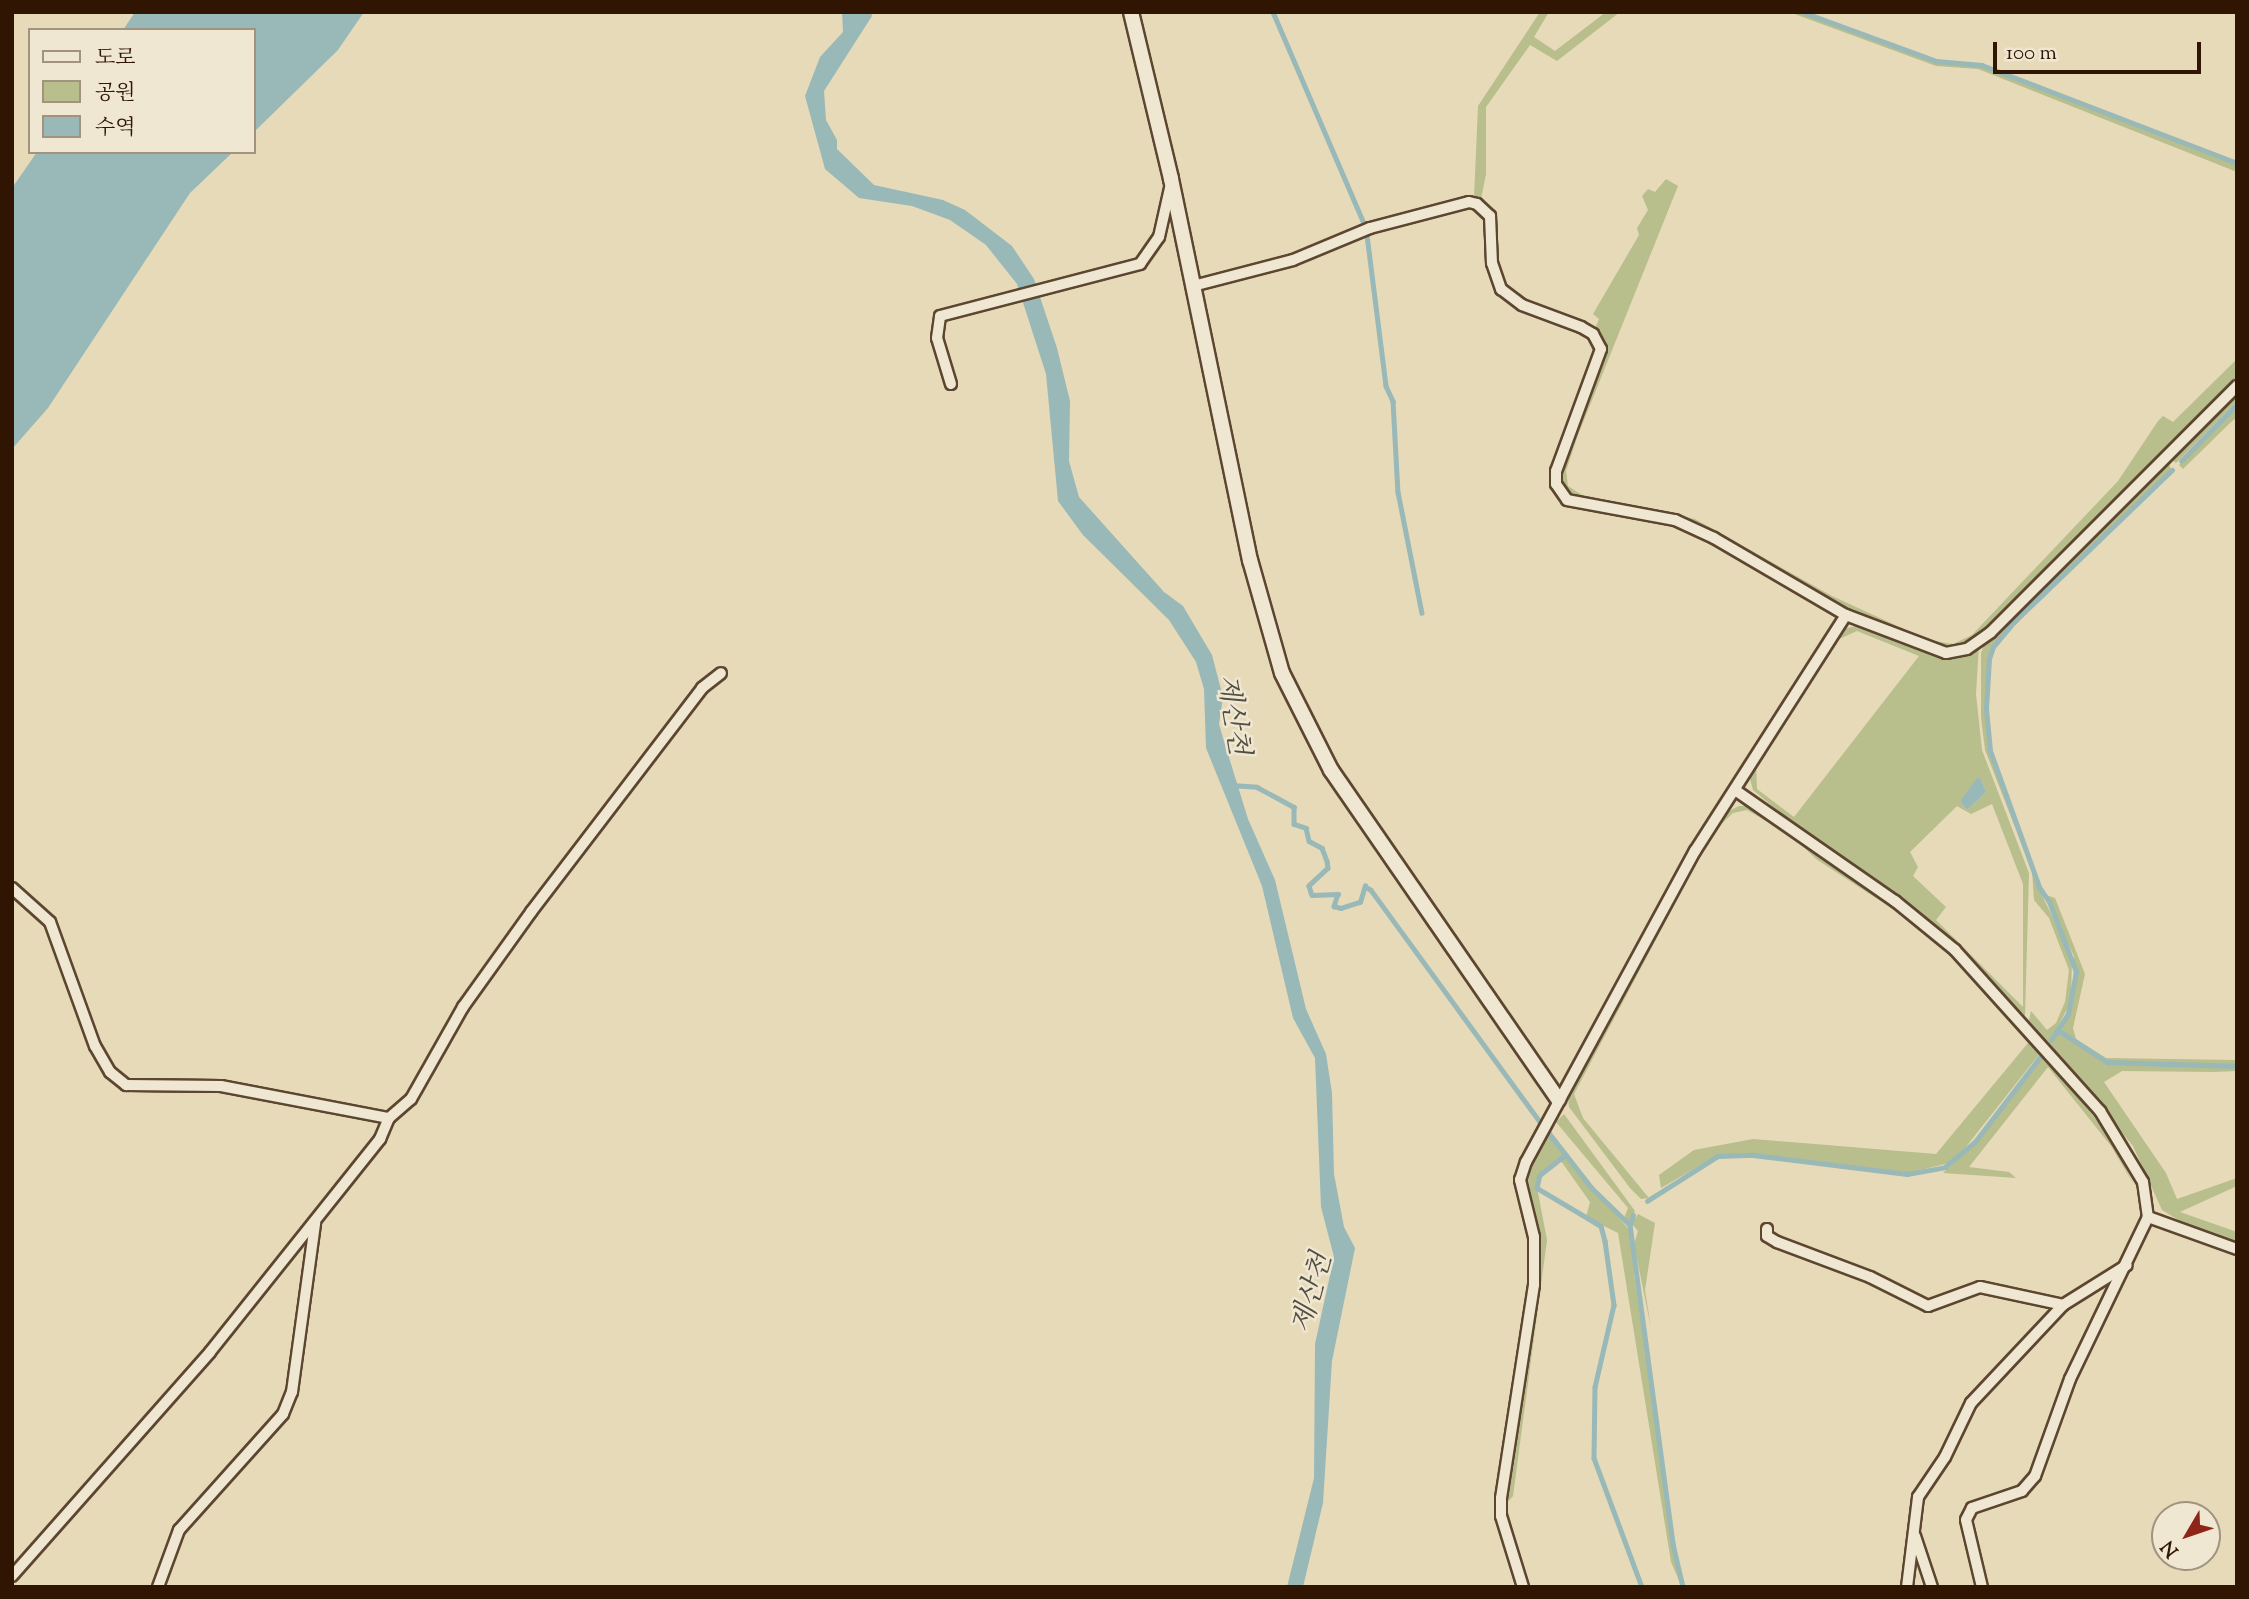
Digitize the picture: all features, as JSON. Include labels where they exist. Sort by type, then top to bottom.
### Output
[{"type":"street","points":[[1131,12],[1171,179],[1250,560],[1282,673],[1331,770],[1558,1099]]},
{"type":"street","points":[[951,384],[937,338],[940,316],[1140,264],[1159,237],[1171,179]]},
{"type":"street","points":[[1193,286],[1293,260],[1370,228],[1469,202],[1477,204],[1490,216],[1492,263],[1501,289],[1522,305],[1593,334],[1601,349],[1556,471],[1561,494],[1575,503],[1675,520],[1714,538],[1846,615],[1929,649],[1957,653],[1991,632],[2237,386]]},
{"type":"street","points":[[1523,1587],[1501,1516],[1501,1497],[1534,1286],[1534,1237],[1521,1180],[1558,1099],[1695,851],[1735,790],[1784,704],[1846,615]]},
{"type":"street","points":[[12,1576],[187,1380],[380,1139],[389,1118],[419,1089],[463,1007],[531,912],[702,688],[721,673]]},
{"type":"street","points":[[1735,790],[1922,921],[1993,988],[2100,1111],[2143,1182],[2148,1217],[2070,1379],[2035,1476],[2022,1491],[1972,1508],[1966,1520],[1982,1587]]},
{"type":"street","points":[[12,888],[50,922],[95,1046],[110,1072],[126,1086],[221,1086],[389,1118]]},
{"type":"street","points":[[2148,1217],[2237,1249]]},
{"type":"street","points":[[158,1587],[179,1530],[283,1414],[292,1392],[315,1220]]},
{"type":"street","points":[[1767,1229],[1767,1236],[1777,1242],[1870,1277],[1928,1306],[1980,1287],[2063,1305]]},
{"type":"street","points":[[1907,1587],[1918,1497],[1945,1457],[1971,1403],[2063,1305],[2127,1265]]},
{"type":"street","points":[[1914,1533],[1931,1587]]},
{"type":"green space","points":[[1540,12],[1549,12],[1534,37],[1555,51],[1606,12],[1620,12],[1557,61],[1530,45],[1486,107],[1486,174],[1481,199],[1474,197],[1478,106]]},
{"type":"green space","points":[[1789,12],[1801,12],[1943,64],[1982,66],[2237,165],[2237,172],[1978,69],[1936,66]]},
{"type":"green space","points":[[1666,179],[1678,186],[1578,435],[1566,471],[1568,486],[1582,495],[1695,519],[1832,596],[1928,640],[1953,644],[1972,635],[2118,481],[2163,416],[2173,422],[2237,359],[2237,377],[1985,632],[1951,650],[1848,611],[1707,531],[1569,497],[1558,480],[1601,356],[1594,331],[1599,319],[1593,314],[1639,235],[1637,228],[1648,210],[1642,196],[1648,189],[1655,192]]},
{"type":"green space","points":[[2237,389],[2237,401],[2176,463],[2169,457]]},
{"type":"green space","points":[[2237,407],[2237,417],[2183,469],[2179,465]]},
{"type":"green space","points":[[2167,460],[2171,469],[1992,646],[1986,684],[1986,731],[2038,887],[2072,957],[2071,1002],[2051,1039],[2059,1031],[2107,1063],[2237,1067],[2237,1071],[2213,1072],[2122,1071],[2104,1082],[2166,1173],[2177,1199],[2237,1178],[2237,1186],[2180,1212],[2237,1232],[2237,1244],[2190,1227],[2162,1210],[2133,1146],[2029,1020],[2031,1011],[2047,1030],[2056,1023],[2065,1002],[2069,970],[2049,918],[2034,900],[2032,871],[1985,750],[1981,718],[1981,653],[1986,640]]},
{"type":"green space","points":[[1857,626],[1941,657],[1968,653],[1979,645],[1976,694],[1982,750],[2029,873],[2025,1016],[1911,906],[1817,844],[1753,790],[1749,775],[1755,757],[1824,648],[1842,629]],"holes":[[[1857,631],[1919,656],[1794,817],[1757,789],[1756,764],[1820,662],[1837,640]],[[1977,779],[1981,779],[1986,792],[1967,810],[1960,801]],[[1992,804],[2023,884],[2023,1007],[1936,920],[1946,907],[1913,876],[1918,867],[1910,852],[1957,806],[1971,814]]]},
{"type":"green space","points":[[1739,806],[1750,806],[1795,834],[1821,859],[1890,902],[1951,952],[2041,1052],[1954,1162],[1907,1173],[1753,1154],[1718,1155],[1661,1188],[1659,1175],[1694,1150],[1753,1139],[1936,1154],[2028,1043],[1946,951],[1905,917],[1816,859],[1792,836],[1747,810],[1733,813],[1713,832],[1574,1094],[1583,1118],[1649,1198],[1641,1199],[1630,1188],[1569,1107],[1568,1097],[1580,1071],[1695,857],[1723,814]]},
{"type":"green space","points":[[2043,894],[2055,898],[2085,974],[2073,1028],[2076,1039],[2106,1058],[2237,1060],[2237,1065],[2107,1061],[2075,1043],[2060,1030],[2073,1002],[2074,956]]},
{"type":"green space","points":[[2044,1056],[2108,1134],[2134,1185],[2111,1146],[2048,1067],[1969,1167],[2009,1172],[2016,1178],[1943,1173],[1974,1145]]},
{"type":"green space","points":[[1564,1114],[1635,1211],[1629,1223],[1624,1218],[1628,1208],[1556,1122]]},
{"type":"green space","points":[[1547,1131],[1564,1155],[1536,1182],[1547,1240],[1513,1496],[1506,1504],[1528,1587],[1504,1513],[1535,1316],[1538,1265],[1527,1175]]},
{"type":"green space","points":[[1566,1157],[1633,1234],[1634,1275],[1682,1587],[1671,1562],[1618,1233],[1586,1217],[1590,1202],[1561,1161]]},
{"type":"green space","points":[[1638,1214],[1655,1223],[1645,1290],[1651,1328],[1634,1244],[1638,1231],[1632,1224]]},
{"type":"water","points":[[135,12],[364,12],[338,50],[256,130],[256,28],[124,28]]},
{"type":"water","points":[[842,12],[871,12],[872,16],[824,91],[826,120],[837,140],[837,149],[874,185],[943,200],[965,210],[1012,246],[1034,279],[1057,348],[1070,401],[1069,461],[1079,497],[1164,592],[1183,606],[1212,655],[1223,697],[1219,724],[1248,819],[1275,880],[1306,1009],[1326,1054],[1332,1093],[1334,1174],[1344,1227],[1355,1248],[1332,1361],[1323,1503],[1303,1587],[1287,1587],[1314,1478],[1315,1344],[1334,1257],[1321,1207],[1315,1058],[1293,1018],[1262,886],[1206,748],[1204,689],[1196,662],[1169,620],[1083,535],[1058,501],[1046,374],[1017,284],[986,245],[950,220],[912,206],[859,198],[825,169],[805,96],[820,57],[843,32]]},
{"type":"water","points":[[36,154],[231,154],[190,193],[48,408],[12,449],[12,188]]},
{"type":"water","points":[[1977,778],[1981,779],[1986,792],[1967,810],[1960,801]]},
{"type":"waterway","points":[[1273,12],[1363,221]]},
{"type":"waterway","points":[[1803,12],[1936,61],[1982,65],[2237,163]]},
{"type":"waterway","points":[[1367,235],[1386,386],[1393,401],[1398,492],[1422,613]]},
{"type":"waterway","points":[[2181,461],[2237,404]]},
{"type":"waterway","points":[[2051,1040],[2068,1014],[2076,972],[2049,902],[2039,887],[1990,751],[1986,709],[1989,659],[1993,647],[2014,622],[2172,470]]},
{"type":"waterway","points":[[1231,785],[1257,787],[1294,807],[1294,824],[1306,828],[1309,841],[1322,848],[1327,861],[1328,868],[1309,886],[1312,895],[1338,894],[1334,906],[1341,908],[1360,902],[1365,886],[1371,890],[1541,1123]]},
{"type":"waterway","points":[[2058,1030],[2107,1062],[2237,1066]]},
{"type":"waterway","points":[[1647,1201],[1718,1156],[1753,1155],[1907,1174],[1945,1167],[1974,1143],[2040,1057]]},
{"type":"waterway","points":[[1549,1133],[1592,1188],[1630,1225],[1633,1215]]},
{"type":"waterway","points":[[1566,1155],[1540,1175],[1537,1188],[1601,1226],[1605,1241],[1614,1305],[1595,1387],[1594,1458],[1642,1587]]},
{"type":"waterway","points":[[1630,1225],[1673,1544],[1683,1587]]},
{"type":"water label","name":"제산천","points":[[1232,715]]},
{"type":"water label","name":"제산천","points":[[1313,1293]]}]
